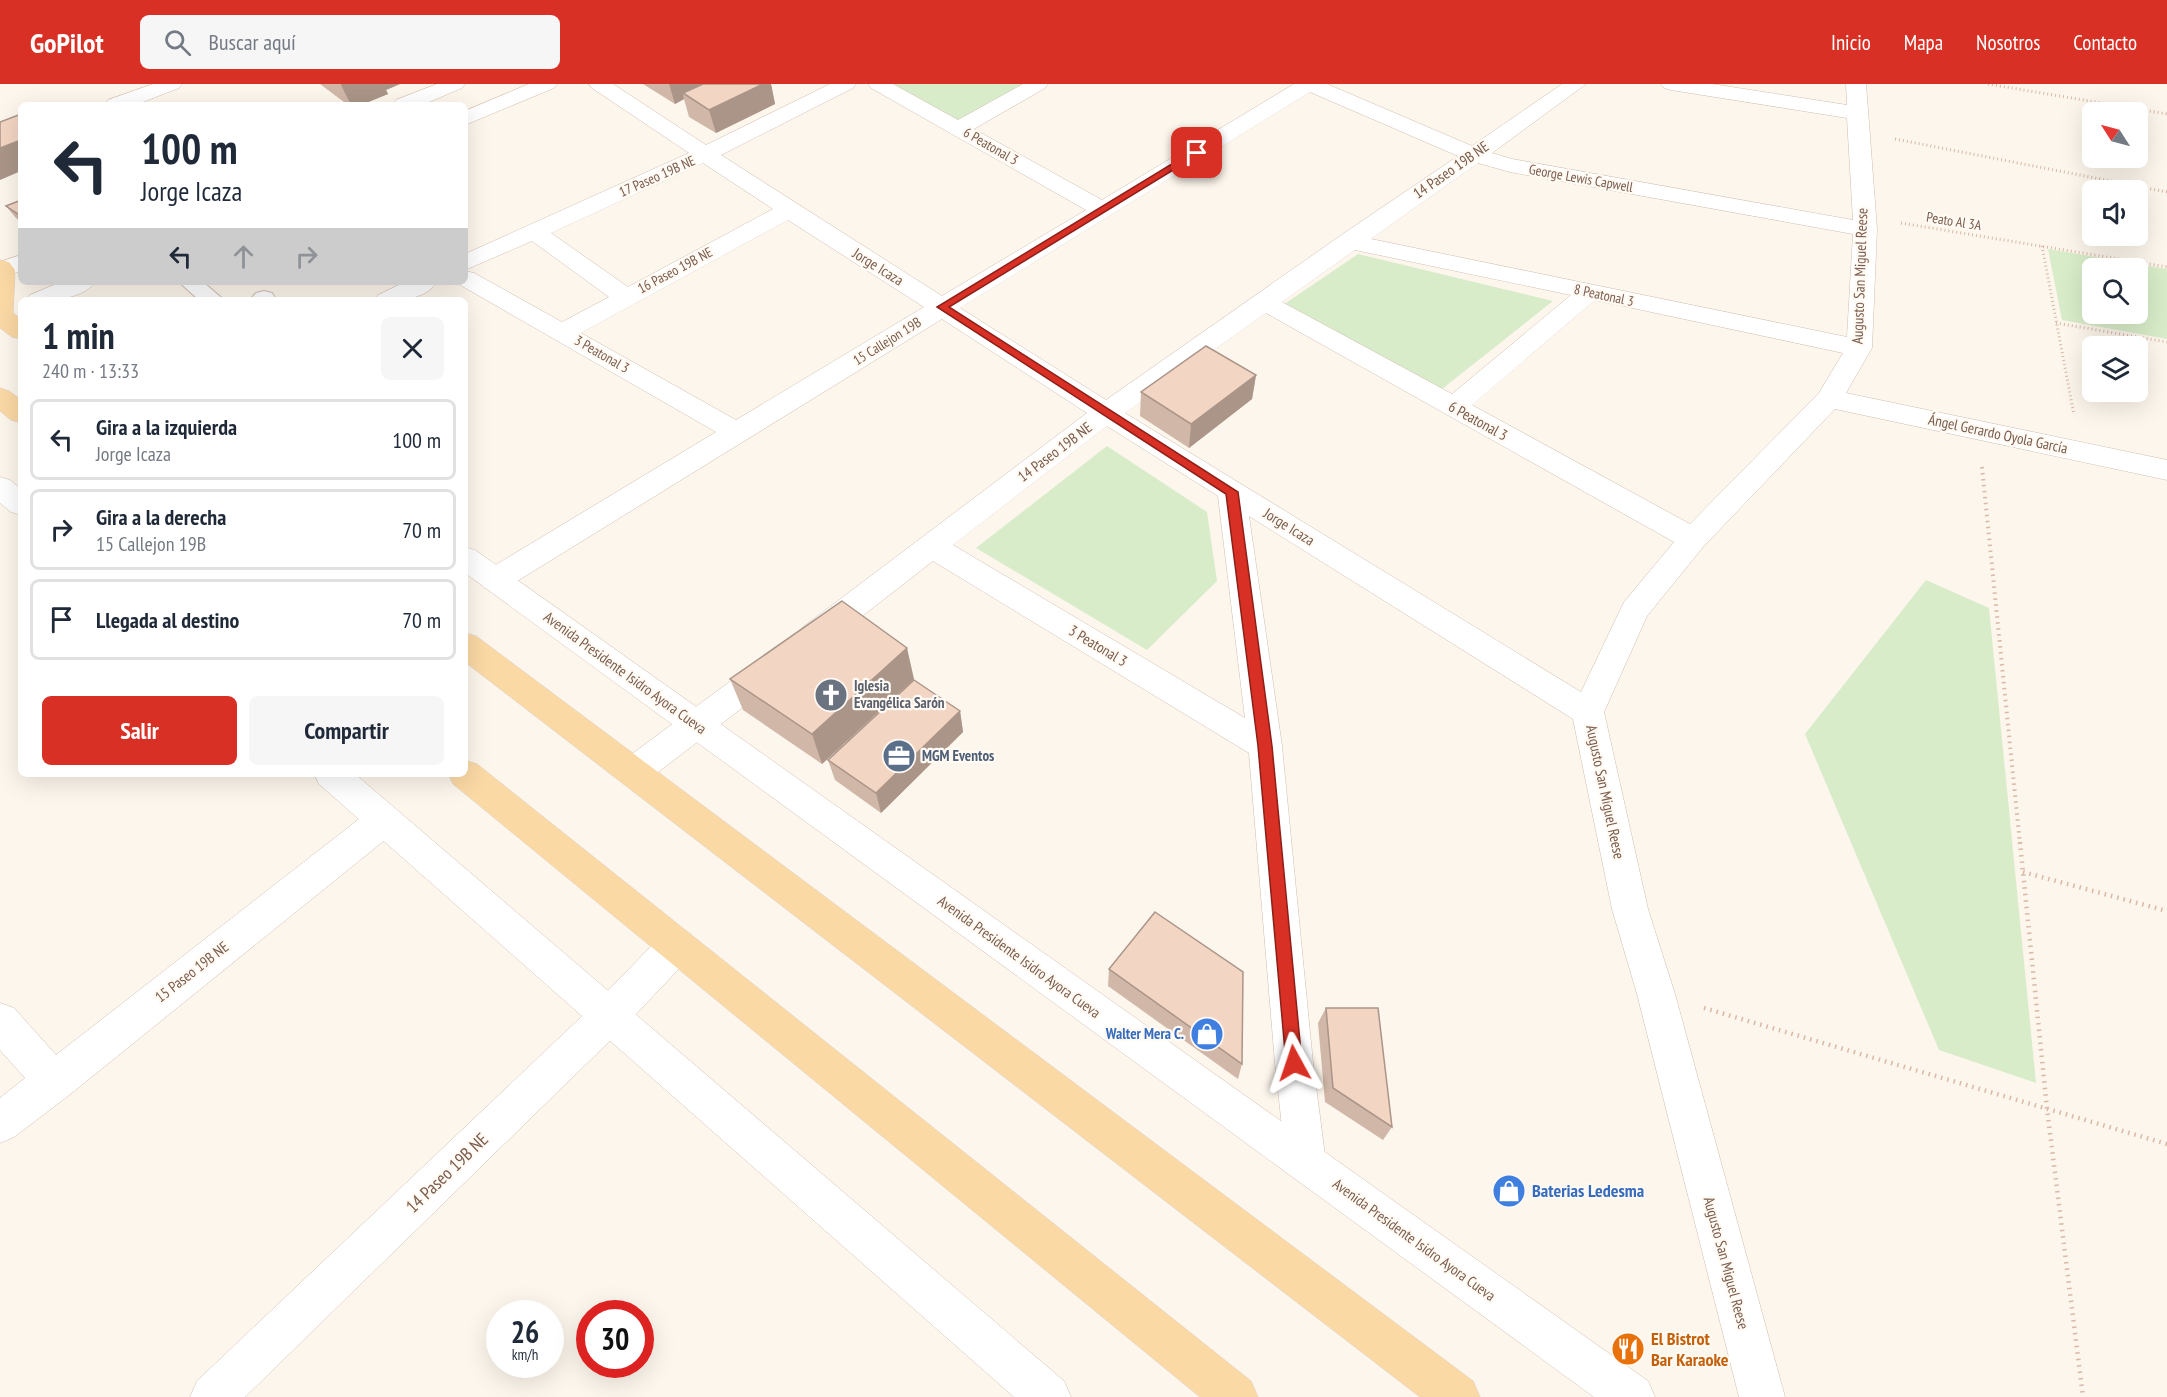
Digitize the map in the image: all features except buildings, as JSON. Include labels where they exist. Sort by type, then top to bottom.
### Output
[{"type":"main road","points":[[9,268],[0,316],[18,329]]},
{"type":"main road","points":[[0,397],[18,412]]},
{"type":"main road","points":[[468,647],[1456,1397]]},
{"type":"main road","points":[[468,776],[1235,1397]]},
{"type":"street","points":[[119,84],[126,101],[172,84]]},
{"type":"street","points":[[411,102],[455,84]]},
{"type":"street","points":[[468,118],[547,84]]},
{"type":"street","name":"Jorge Icaza","points":[[599,84],[789,210],[1106,413],[1588,712]]},
{"type":"street","name":"17 Paseo 19B NE","points":[[468,262],[705,154],[846,84]]},
{"type":"street","name":"6 Peatonal 3","points":[[878,84],[1103,210]]},
{"type":"street","points":[[959,128],[1038,84]]},
{"type":"street","name":"George Lewis Capwell","points":[[1309,84],[1474,155],[1510,165],[1864,223]]},
{"type":"street","name":"15 Callejon 19B","points":[[495,580],[1309,84]]},
{"type":"street","name":"14 Paseo 19B NE","points":[[633,772],[698,725],[1106,413],[1576,84]]},
{"type":"street","points":[[1671,84],[1857,110]]},
{"type":"street","name":"Augusto San Miguel Reese","points":[[1762,1397],[1656,994],[1630,909],[1588,712],[1635,610],[1693,539],[1829,399],[1859,348],[1864,223],[1857,110]]},
{"type":"street","name":"16 Paseo 19B NE","points":[[563,332],[625,296],[789,210]]},
{"type":"street","points":[[533,231],[625,296]]},
{"type":"street","name":"8 Peatonal 3","points":[[1348,242],[1859,348]]},
{"type":"street","name":"3 Peatonal 3","points":[[468,280],[738,433]]},
{"type":"street","points":[[48,297],[84,285]]},
{"type":"street","points":[[393,297],[419,285]]},
{"type":"street","points":[[1453,407],[1590,292]]},
{"type":"street","name":"6 Peatonal 3","points":[[1264,302],[1693,539]]},
{"type":"street","points":[[0,316],[18,309]]},
{"type":"street","name":"Ángel Gerardo Oyola García","points":[[1829,399],[2167,470]]},
{"type":"street","points":[[0,487],[18,502]]},
{"type":"street","points":[[1232,492],[1265,746],[1294,1063],[1306,1163]]},
{"type":"street","name":"3 Peatonal 3","points":[[931,546],[1265,746]]},
{"type":"street","name":"Avenida Presidente Isidro Ayora Cueva","points":[[468,560],[1632,1397]]},
{"type":"street","points":[[334,777],[1048,1397]]},
{"type":"street","name":"15 Paseo 19B NE","points":[[0,1123],[384,820]]},
{"type":"street","name":"14 Paseo 19B NE","points":[[213,1397],[609,1016],[676,945]]},
{"type":"street","points":[[0,1021],[54,1082]]},
{"type":"lane","points":[[194,285],[209,297]]},
{"type":"path","points":[[1988,84],[2014,86],[2167,114]]},
{"type":"path","points":[[1857,110],[2167,192]]},
{"type":"path","name":"Peato Al 3A","points":[[1864,223],[2042,246],[2167,267]]},
{"type":"path","points":[[2042,246],[2081,452]]},
{"type":"path","points":[[2056,323],[2167,342]]},
{"type":"path","points":[[1979,430],[2047,1109],[2084,1397]]},
{"type":"path","points":[[2023,872],[2167,911]]},
{"type":"path","points":[[1656,994],[2167,1144]]},
{"type":"green space","points":[[878,84],[1038,84],[959,128]]},
{"type":"green space","points":[[2048,249],[2102,258],[2082,258],[2082,324],[2062,320]]},
{"type":"green space","points":[[1358,254],[1553,301],[1442,389],[1283,305]]},
{"type":"green space","points":[[2148,266],[2167,269],[2167,339],[2084,324],[2148,324]]},
{"type":"green space","points":[[1107,446],[1207,512],[1217,581],[1147,650],[976,548]]},
{"type":"green space","points":[[1926,580],[1989,608],[2036,1083],[1939,1050],[1805,734]]},
{"type":"place","name":"Iglesia Evangélica Sarón","points":[[831,695]]},
{"type":"place","name":"MGM Eventos","points":[[899,756]]},
{"type":"place","name":"Walter Mera C.","points":[[1207,1034]]},
{"type":"place","name":"Baterias Ledesma","points":[[1509,1191]]},
{"type":"place","name":"El Bistrot Bar Karaoke","points":[[1628,1349]]},
{"type":"route","points":[[1197,153],[942,307],[1232,492],[1265,746],[1294,1063]]}]
